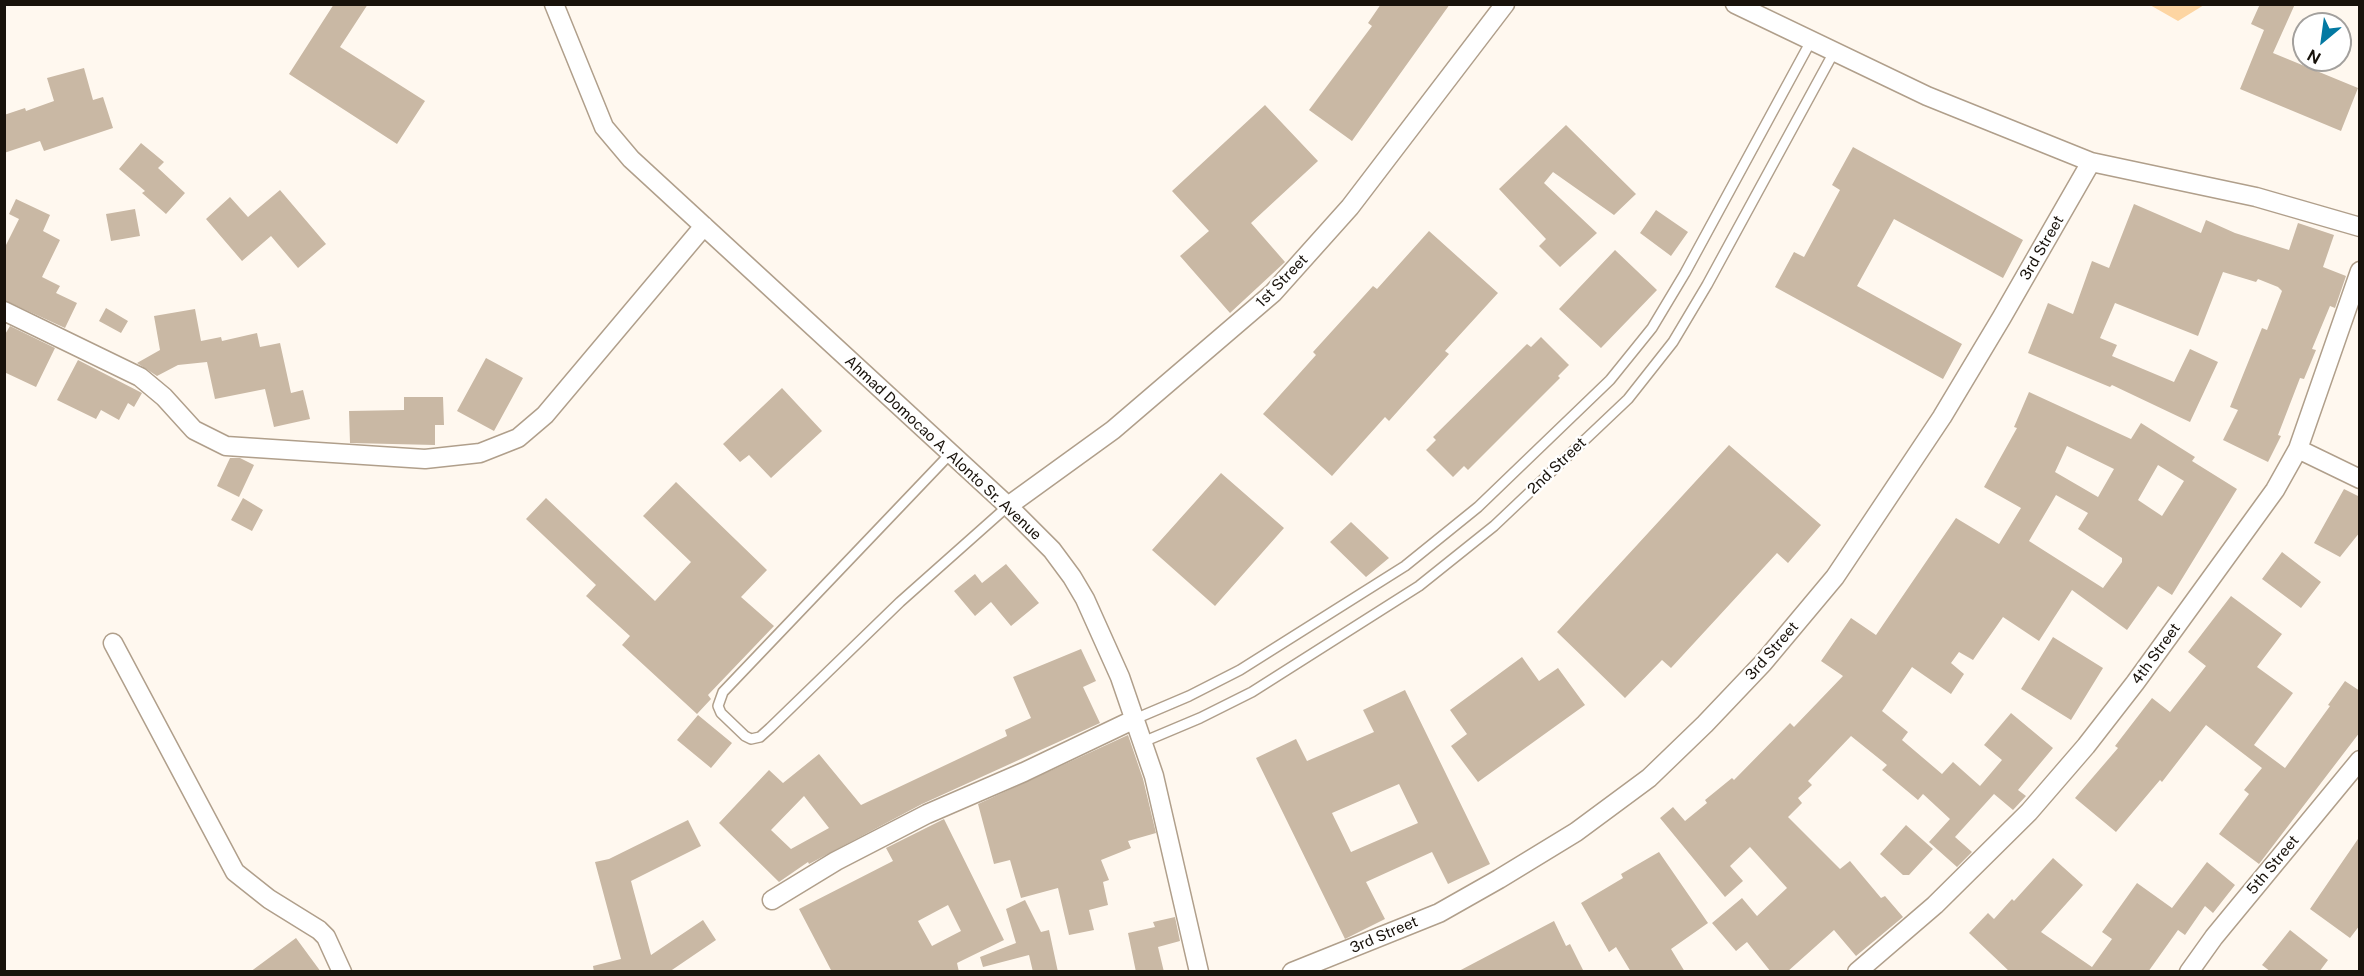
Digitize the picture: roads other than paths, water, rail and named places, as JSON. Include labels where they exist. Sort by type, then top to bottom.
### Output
[{"type":"street","name":"Ahmad Domocao A. Alonto Sr. Avenue","points":[[554,4],[604,126],[631,159],[1008,506],[1052,550],[1072,577],[1085,599],[1120,677],[1143,742],[1164,814],[1199,972]]},
{"type":"street","name":"1st Street","points":[[1008,506],[1113,430],[1273,293],[1350,207],[1505,4]]},
{"type":"street","points":[[1735,4],[2006,130],[2091,162],[2256,197],[2360,227]]},
{"type":"street","name":"3rd Street","points":[[1292,972],[1439,913],[1499,879],[1576,832],[1649,778],[1704,724],[1763,663],[1835,577],[1942,417],[2091,162]]},
{"type":"street","points":[[4,311],[140,377],[164,397],[194,430],[226,446],[424,459],[480,453],[518,438],[545,415],[704,226]]},
{"type":"street","name":"4th Street","points":[[1857,972],[1950,890],[2029,812],[2086,746],[2275,490],[2298,449],[2360,271]]},
{"type":"street","points":[[2298,449],[2360,479]]},
{"type":"street","points":[[113,643],[236,872],[269,899],[319,930],[326,937],[342,972]]},
{"type":"street","points":[[772,900],[836,861],[927,814],[1034,768],[1135,718]]},
{"type":"street","name":"5th Street","points":[[2189,972],[2214,937],[2360,760]]},
{"type":"lane","name":"2nd Street","points":[[1135,718],[1189,696],[1240,670],[1405,566],[1478,507],[1610,380],[1652,328],[1685,273],[1735,185],[1811,41]]},
{"type":"lane","name":"2nd Street","points":[[1143,742],[1200,718],[1252,692],[1419,586],[1494,526],[1628,399],[1673,342],[1707,285],[1834,52]]},
{"type":"lane","points":[[951,453],[723,692],[718,706],[721,713],[745,736],[760,737],[900,602],[1008,506]]}]
